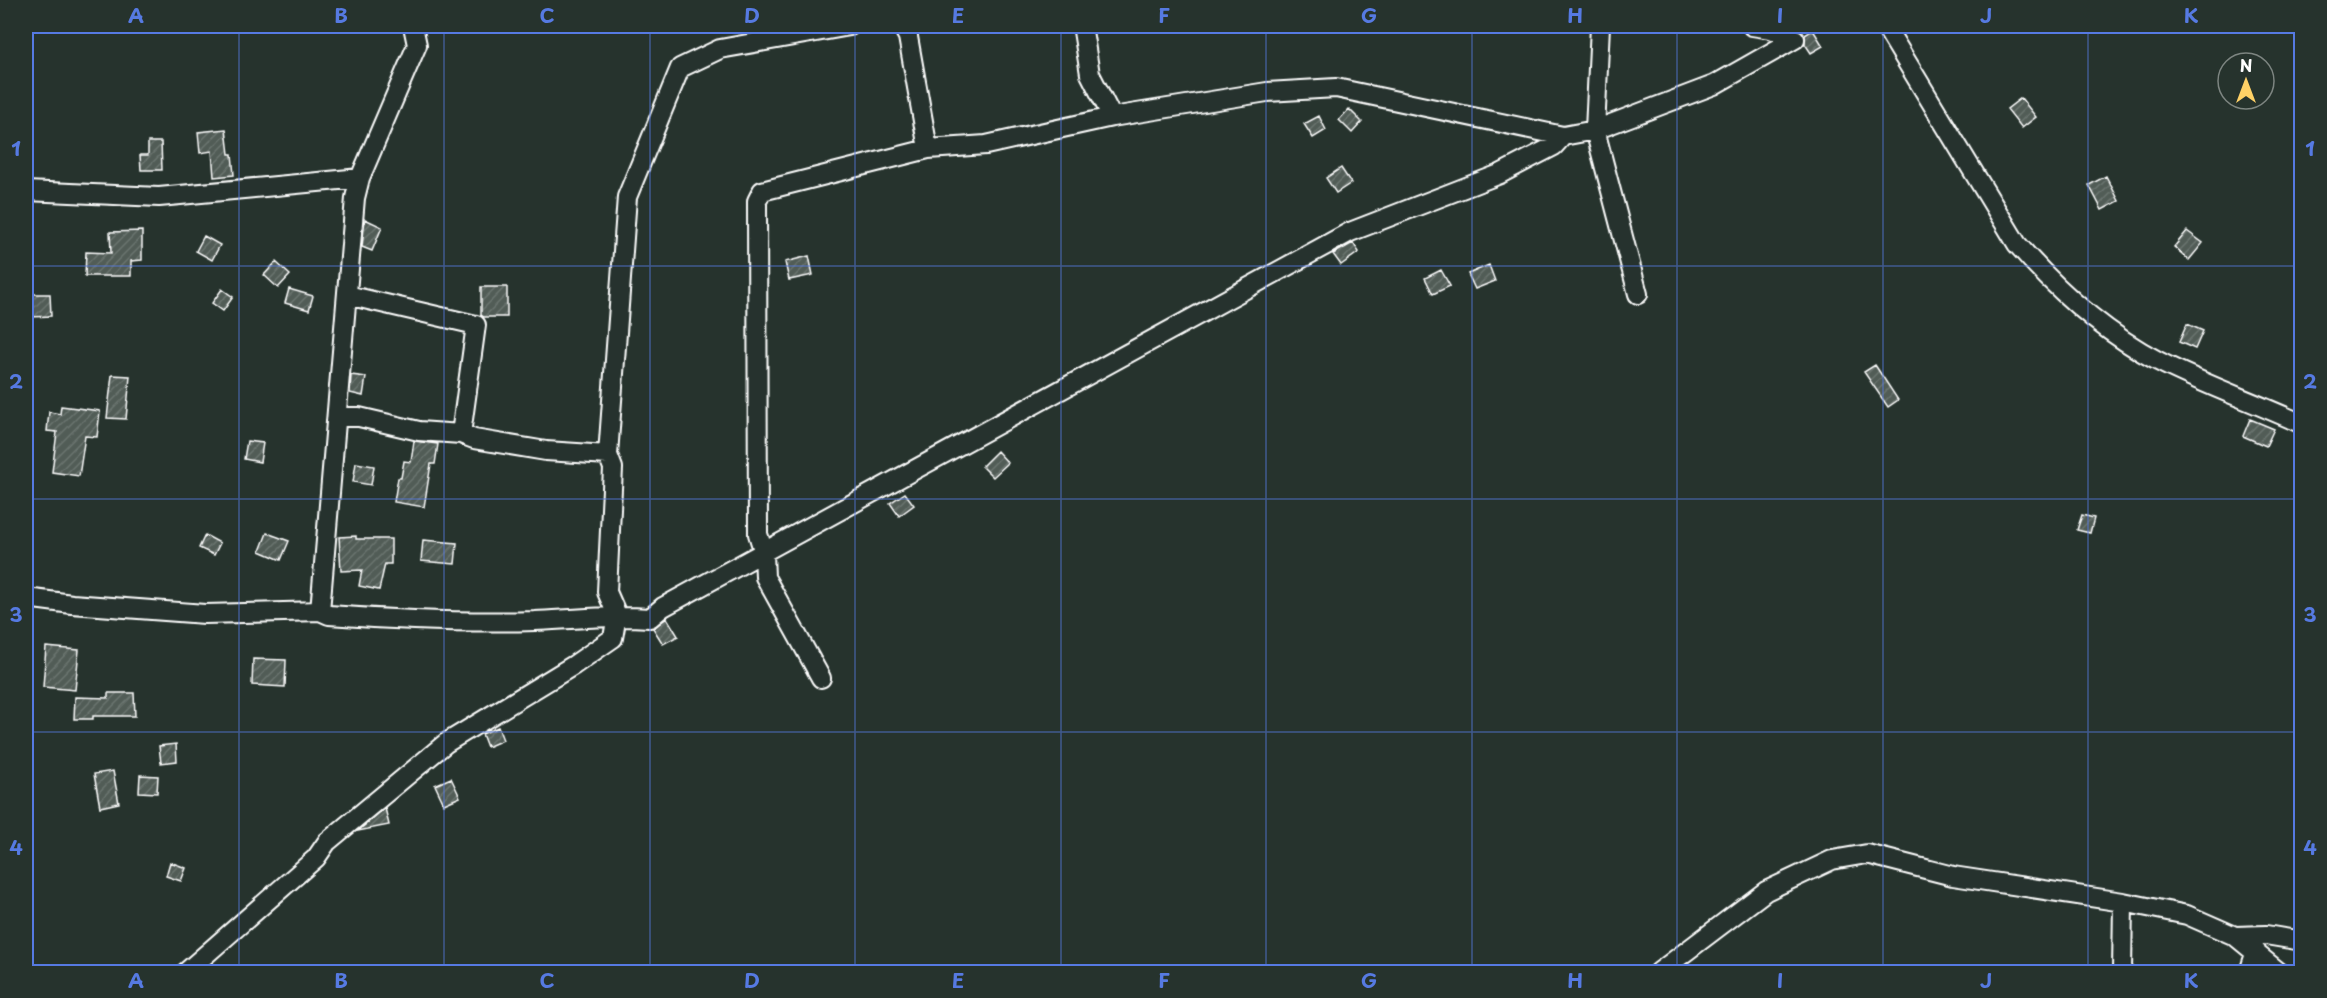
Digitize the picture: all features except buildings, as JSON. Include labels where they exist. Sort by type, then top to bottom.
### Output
[{"type":"street","points":[[320,611],[355,198],[360,178],[417,45],[413,26]]},
{"type":"street","points":[[186,972],[316,858],[327,842],[446,743],[574,665],[613,638],[617,615],[607,592],[613,468],[608,455],[627,197],[680,68],[720,49],[850,26]]},
{"type":"street","points":[[902,26],[908,37],[928,149]]},
{"type":"street","points":[[1085,26],[1083,31],[1090,74],[1112,117]]},
{"type":"street","points":[[1600,26],[1595,130],[1638,294]]},
{"type":"street","points":[[821,678],[765,577],[764,553],[758,534],[757,201],[762,191],[928,149],[986,145],[1112,117],[1267,92],[1336,88],[1563,136],[1595,130],[1714,85],[1795,39],[1771,29],[1752,26]]},
{"type":"street","points":[[1885,26],[2018,244],[2044,275],[2109,329],[2157,360],[2301,424]]},
{"type":"street","points":[[26,598],[72,604],[205,614],[320,611],[329,615],[409,621],[534,621],[617,615],[650,618],[663,607],[1350,232],[1500,174],[1554,146],[1563,136]]},
{"type":"street","points":[[26,191],[159,197],[360,178]]},
{"type":"street","points":[[347,295],[476,325],[461,434]]},
{"type":"street","points":[[338,417],[359,417],[419,431],[461,434],[474,439],[546,451],[608,455]]},
{"type":"street","points":[[1663,971],[1766,891],[1832,860],[1867,854],[1953,876],[2123,902],[2187,915],[2235,936],[2279,972]]},
{"type":"street","points":[[2122,972],[2123,902]]},
{"type":"street","points":[[2235,936],[2266,935],[2301,941]]},
{"type":"street","points":[[2249,972],[2256,951]]}]
